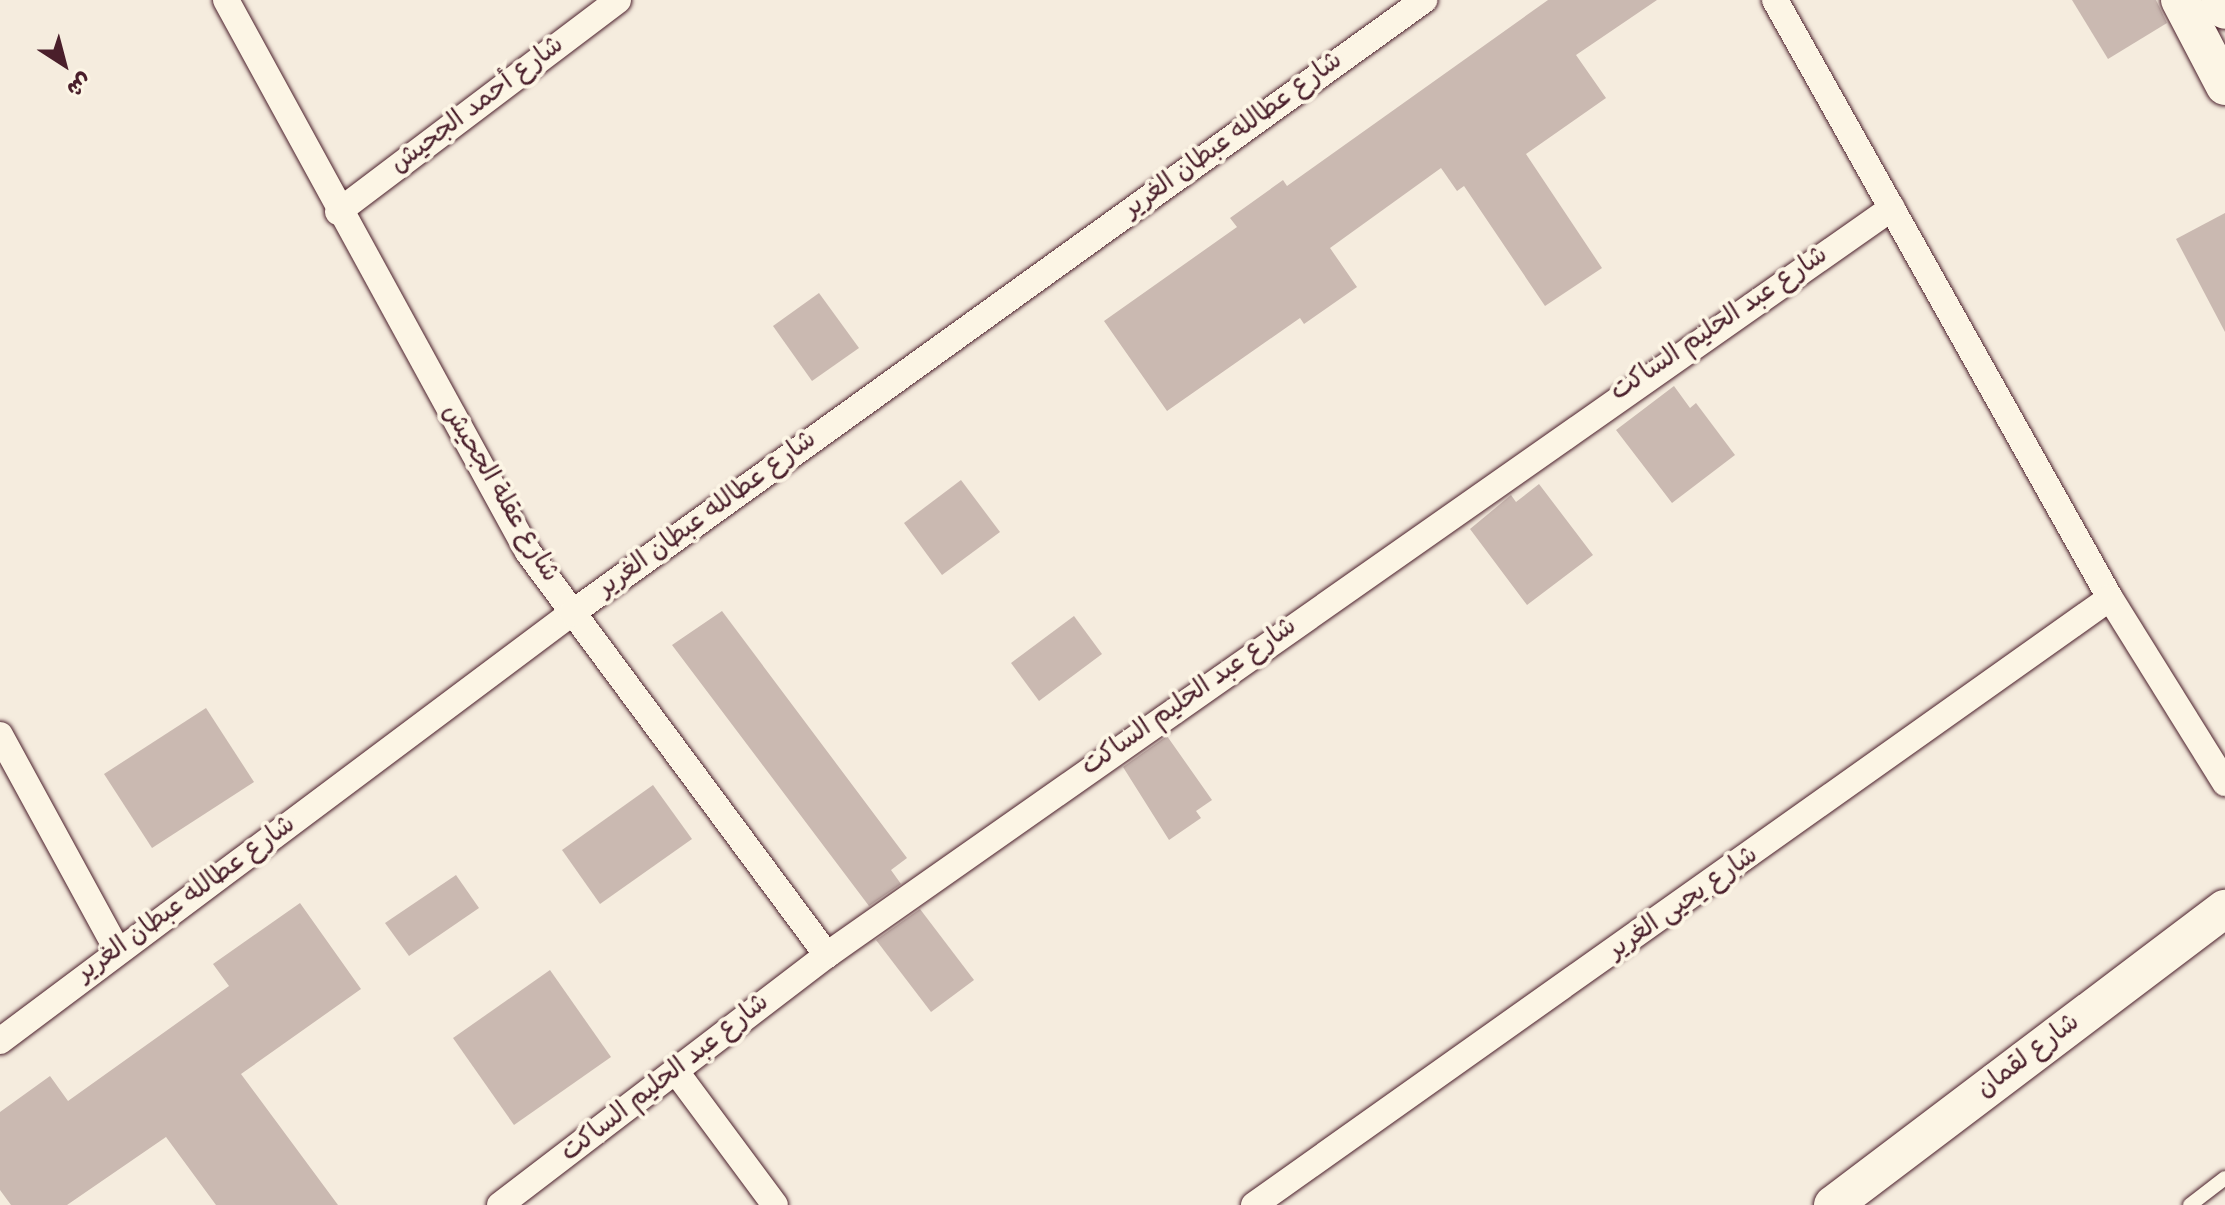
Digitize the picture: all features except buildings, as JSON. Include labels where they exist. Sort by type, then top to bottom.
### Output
[{"type":"street","name":"شارع عقلة الجحيش","points":[[226,0],[338,212],[528,552],[827,955]]},
{"type":"street","name":"شارع أحمد الجحيش","points":[[338,212],[618,0]]},
{"type":"street","name":"شارع عطالله عبطان الغرير","points":[[0,1041],[572,613],[1424,0]]},
{"type":"street","points":[[1775,0],[2110,598],[2225,783]]},
{"type":"street","points":[[2180,0],[2225,86]]},
{"type":"street","points":[[2220,0],[2225,10]]},
{"type":"street","name":"شارع عبد الحليم الساكت","points":[[500,1205],[677,1073],[827,955],[1892,208]]},
{"type":"street","name":"شارع يحيى الغرير","points":[[1254,1205],[2110,598]]},
{"type":"street","points":[[0,735],[118,951]]},
{"type":"street","name":"شارع لقمان","points":[[1833,1205],[2225,909]]},
{"type":"street","points":[[677,1073],[775,1205]]},
{"type":"lane","points":[[2190,1205],[2225,1178]]}]
